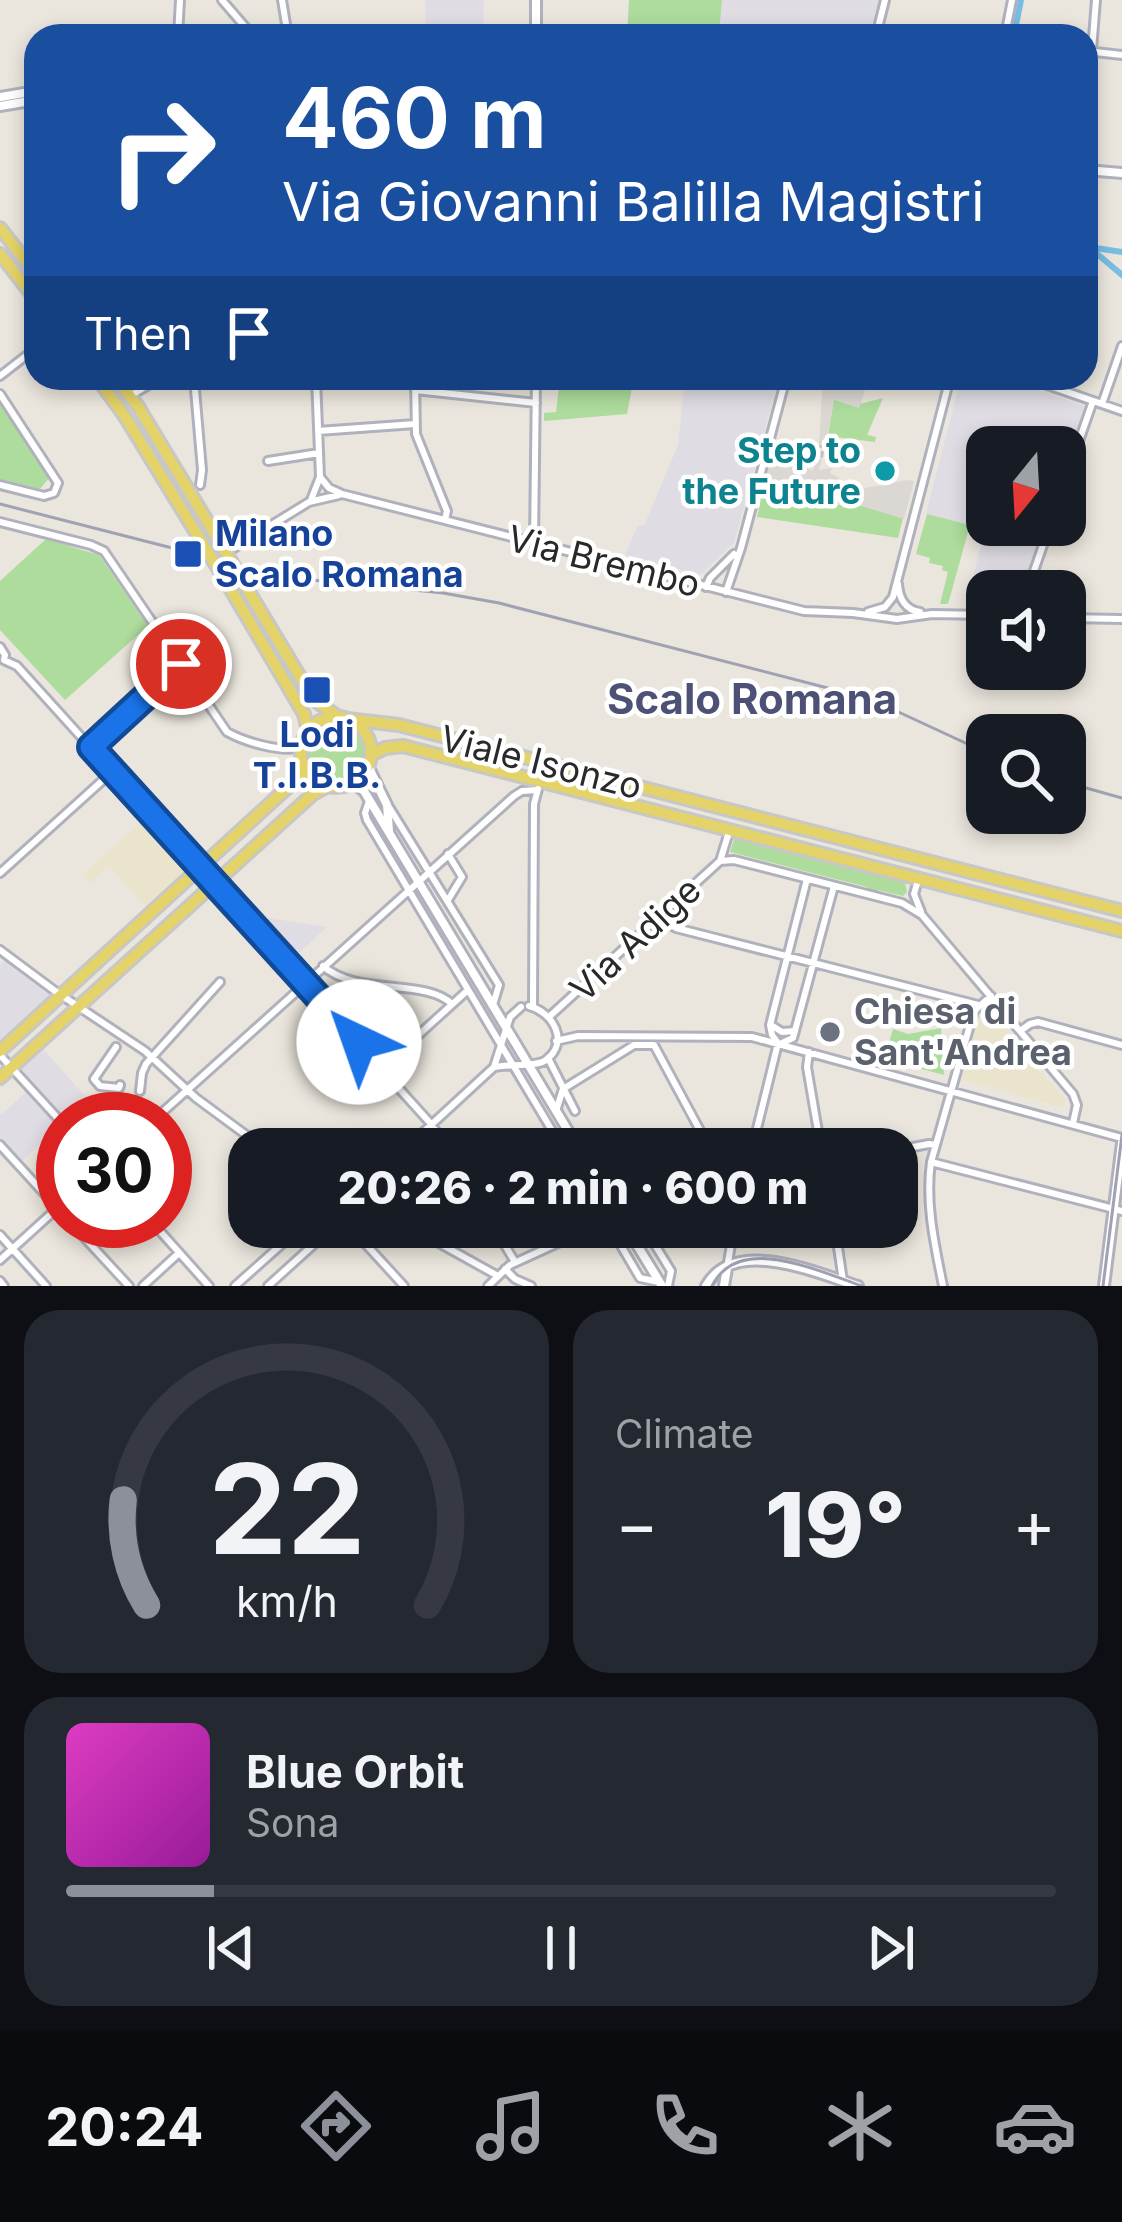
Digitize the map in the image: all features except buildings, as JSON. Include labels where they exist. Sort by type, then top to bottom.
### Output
[{"type":"main road","points":[[0,228],[24,259]]},
{"type":"main road","points":[[0,254],[24,285]]},
{"type":"main road","points":[[106,390],[221,573],[308,730]]},
{"type":"main road","points":[[125,390],[314,700],[366,733],[370,761],[386,803],[389,833]]},
{"type":"main road","points":[[0,1053],[298,777],[304,767],[301,747],[308,730],[322,720],[344,718]]},
{"type":"main road","name":"Viale Isonzo","points":[[344,718],[399,725],[923,860]]},
{"type":"main road","name":"Viale Isonzo","points":[[370,761],[380,749],[403,746],[728,836],[918,880]]},
{"type":"main road","points":[[349,784],[370,761]]},
{"type":"main road","points":[[304,767],[323,784],[361,788],[566,1128]]},
{"type":"main road","points":[[0,1078],[323,784]]},
{"type":"main road","points":[[728,836],[734,811]]},
{"type":"main road","points":[[1122,910],[923,860],[918,880],[1122,932]]},
{"type":"main road","points":[[1104,1286],[1118,1209],[1122,1141]]},
{"type":"main road","points":[[639,1248],[663,1285]]},
{"type":"main road","points":[[706,1286],[714,1272],[748,1261],[776,1261],[858,1286]]},
{"type":"main road","points":[[724,1286],[727,1268]]},
{"type":"street","points":[[222,0],[243,24]]},
{"type":"street","points":[[875,0],[885,1]]},
{"type":"street","points":[[1102,404],[1122,346]]},
{"type":"street","points":[[0,376],[24,357]]},
{"type":"street","points":[[130,396],[140,390]]},
{"type":"street","points":[[195,390],[200,485]]},
{"type":"street","points":[[309,502],[320,477],[316,390]]},
{"type":"street","points":[[445,520],[447,511],[417,438],[415,390],[536,403]]},
{"type":"street","points":[[534,542],[536,390]]},
{"type":"street","points":[[726,592],[783,390]]},
{"type":"street","points":[[887,612],[896,598],[947,390]]},
{"type":"street","points":[[1062,390],[1122,411]]},
{"type":"street","points":[[0,394],[57,477],[57,488],[44,496],[0,485]]},
{"type":"street","points":[[1084,426],[1093,401]]},
{"type":"street","points":[[318,431],[415,424]]},
{"type":"street","points":[[268,461],[319,453]]},
{"type":"street","name":"Via Brembo","points":[[320,477],[342,494],[804,611],[887,612],[896,619],[906,612],[966,615]]},
{"type":"street","name":"Via Brembo","points":[[226,554],[309,502],[342,494]]},
{"type":"street","points":[[0,522],[102,550],[230,735],[290,750],[301,747]]},
{"type":"street","points":[[706,587],[742,542]]},
{"type":"street","points":[[722,567],[730,576]]},
{"type":"street","points":[[896,598],[906,612]]},
{"type":"street","points":[[1086,618],[1122,619]]},
{"type":"street","points":[[0,647],[5,655],[2,660],[17,666],[434,1128]]},
{"type":"street","points":[[91,747],[181,664]]},
{"type":"street","points":[[0,873],[113,771]]},
{"type":"street","points":[[186,1092],[517,793],[541,786]]},
{"type":"street","points":[[533,1006],[534,804],[541,786]]},
{"type":"street","points":[[369,801],[366,819],[551,1128]]},
{"type":"street","points":[[386,803],[499,985],[494,1007],[533,1006],[550,1016],[556,1027],[556,1041],[542,1063],[494,1067]]},
{"type":"street","points":[[728,836],[728,853],[734,860]]},
{"type":"street","points":[[728,836],[719,861],[734,860],[902,903],[922,915],[1076,1097],[1072,1124]]},
{"type":"street","points":[[448,854],[462,877],[448,900]]},
{"type":"street","name":"Via Adige","points":[[550,1016],[719,861]]},
{"type":"street","points":[[778,1043],[770,1024],[807,879]]},
{"type":"street","points":[[902,903],[911,900],[918,880]]},
{"type":"street","points":[[778,1043],[793,1038],[834,886]]},
{"type":"street","points":[[914,894],[922,915]]},
{"type":"street","points":[[658,918],[676,928],[978,1005]]},
{"type":"street","points":[[0,950],[152,1057],[238,1128]]},
{"type":"street","points":[[323,966],[360,982],[438,994],[452,1004]]},
{"type":"street","points":[[140,1091],[142,1071],[152,1057],[220,982]]},
{"type":"street","points":[[382,1068],[468,990]]},
{"type":"street","points":[[943,1286],[928,1179],[974,1011],[991,996]]},
{"type":"street","points":[[429,1128],[494,1067],[513,1012],[521,1007]]},
{"type":"street","points":[[1020,1031],[1038,1022],[1122,1045]]},
{"type":"street","points":[[770,1024],[782,1032],[795,1031]]},
{"type":"street","points":[[556,1027],[578,1036]]},
{"type":"street","points":[[556,1041],[578,1036],[752,1037],[1122,1141]]},
{"type":"street","points":[[628,1037],[628,1049]]},
{"type":"street","points":[[757,1128],[778,1043]]},
{"type":"street","points":[[556,1111],[563,1089],[636,1045],[654,1045],[699,1128]]},
{"type":"street","points":[[116,1046],[93,1082],[120,1085]]},
{"type":"street","points":[[809,1052],[807,1067],[817,1128]]},
{"type":"street","points":[[0,1053],[36,1094]]},
{"type":"street","points":[[548,1058],[575,1111]]},
{"type":"street","points":[[0,1144],[36,1183]]},
{"type":"street","points":[[918,1146],[935,1145]]},
{"type":"street","points":[[931,1162],[1118,1209]]},
{"type":"street","points":[[0,1260],[36,1232]]},
{"type":"street","points":[[0,1235],[46,1286]]},
{"type":"street","points":[[95,1248],[129,1286]]},
{"type":"street","points":[[175,1248],[209,1286]]},
{"type":"street","points":[[235,1286],[278,1248]]},
{"type":"street","points":[[268,1286],[310,1248]]},
{"type":"street","points":[[369,1248],[404,1286]]},
{"type":"street","points":[[450,1248],[498,1276]]},
{"type":"street","points":[[503,1248],[515,1279],[530,1286]]},
{"type":"street","points":[[488,1286],[510,1265],[547,1248]]},
{"type":"street","points":[[622,1248],[640,1278],[663,1285],[671,1271],[657,1248]]},
{"type":"street","points":[[727,1268],[730,1248]]},
{"type":"street","points":[[838,1248],[843,1281]]},
{"type":"street","points":[[143,1286],[179,1253]]},
{"type":"shaded area","points":[[425,0],[484,0],[483,24],[426,24]]},
{"type":"shaded area","points":[[722,0],[881,0],[875,24],[720,24]]},
{"type":"shaded area","points":[[684,390],[776,390],[734,543],[700,575],[625,555],[638,525],[644,526],[678,445]]},
{"type":"shaded area","points":[[822,390],[865,390],[859,408],[834,400],[826,445],[819,444]]},
{"type":"shaded area","points":[[958,390],[1039,390],[1085,406],[1078,426],[966,426],[966,524],[926,514]]},
{"type":"shaded area","points":[[818,457],[822,458],[819,470],[832,468],[830,473],[858,489],[883,485],[881,476],[888,477],[889,484],[914,481],[904,519],[862,506],[815,504],[763,485],[768,464],[813,470]]},
{"type":"shaded area","points":[[981,546],[1037,546],[1028,570],[975,570]]},
{"type":"shaded area","points":[[145,818],[190,867],[146,907],[109,866],[89,883],[82,875]]},
{"type":"shaded area","points":[[269,918],[327,927],[289,962],[257,929]]},
{"type":"shaded area","points":[[8,958],[59,996],[0,1050],[0,965]]},
{"type":"shaded area","points":[[978,1013],[998,1021],[1066,1101],[1062,1107],[963,1080]]},
{"type":"shaded area","points":[[39,1044],[81,1092],[36,1092],[36,1148],[19,1164],[0,1144],[0,1113],[30,1088],[13,1067]]},
{"type":"green space","points":[[629,0],[722,0],[720,24],[628,24]]},
{"type":"green space","points":[[559,390],[632,390],[627,414],[544,421],[544,413],[556,412]]},
{"type":"green space","points":[[883,398],[867,435],[876,437],[875,442],[828,436],[834,399],[858,407]]},
{"type":"green space","points":[[0,403],[50,477],[40,489],[0,479]]},
{"type":"green space","points":[[764,486],[815,504],[862,506],[903,518],[898,538],[757,517]]},
{"type":"green space","points":[[927,514],[966,524],[948,604],[940,604],[948,572],[916,554]]},
{"type":"green space","points":[[46,539],[99,555],[148,626],[65,700],[0,630],[0,581]]},
{"type":"green space","points":[[336,722],[357,731],[366,752],[357,773],[336,782],[315,773],[306,752],[315,731]]},
{"type":"green space","points":[[734,839],[905,883],[907,892],[903,896],[867,891],[867,887],[730,852]]},
{"type":"green space","points":[[941,1028],[944,1075],[884,1059],[893,1029],[908,1034]]},
{"type":"waterway","points":[[1016,24],[1021,0]]},
{"type":"waterway","points":[[1098,248],[1122,252]]},
{"type":"waterway","points":[[1098,255],[1122,275]]},
{"type":"tunnel","points":[[820,457],[822,445]]},
{"type":"tram line","points":[[1103,1286],[1122,1135]]},
{"type":"tram line","points":[[712,1286],[724,1270],[741,1261],[760,1259],[781,1260],[862,1286]]},
{"type":"railway","points":[[0,504],[180,550]]},
{"type":"railway","points":[[194,557],[282,577],[499,603],[847,693],[966,743]]},
{"type":"railway","points":[[1086,788],[1122,798]]},
{"type":"place","name":"Step to the Future","points":[[885,471]]},
{"type":"place","name":"Milano Scalo Romana","points":[[188,554]]},
{"type":"place","name":"Lodi T.I.B.B.","points":[[317,690]]},
{"type":"place","name":"Chiesa di Sant'Andrea","points":[[830,1032]]},
{"type":"district","name":"Scalo Romana","points":[[752,699]]},
{"type":"route","points":[[181,664],[91,747],[359,1042]]}]
